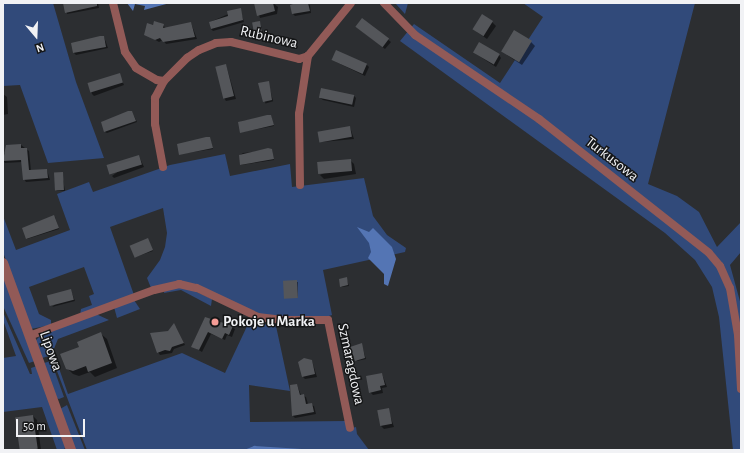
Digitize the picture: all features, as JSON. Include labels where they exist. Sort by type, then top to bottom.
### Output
[{"type":"street","points":[[113,3],[122,47],[129,61],[143,74],[164,81]]},
{"type":"street","points":[[300,185],[298,114],[308,56],[351,3]]},
{"type":"street","name":"Turkusowa","points":[[384,3],[415,35],[539,119],[709,253],[720,266],[730,288],[738,335],[741,389]]},
{"type":"street","name":"Rubinowa","points":[[164,167],[155,124],[155,98],[164,81],[187,58],[199,50],[216,43],[231,42],[300,59],[308,56]]},
{"type":"street","name":"Lipowa","points":[[3,265],[71,450]]},
{"type":"street","name":"Szmaragdowa","points":[[29,336],[154,290],[186,284],[258,317],[282,320],[328,320],[350,428]]},
{"type":"shaded area","points":[[3,3],[53,3],[76,82],[104,158],[48,163],[20,85],[3,86]]},
{"type":"shaded area","points":[[127,3],[170,3],[144,10],[145,6],[135,4],[133,11]]},
{"type":"shaded area","points":[[395,3],[408,3],[405,14]]},
{"type":"shaded area","points":[[523,3],[695,3],[648,184],[677,196],[699,212],[717,247],[741,222],[741,252],[730,265],[741,305],[741,450],[733,450],[719,317],[712,287],[695,260],[665,233],[400,41],[414,24],[500,83],[543,17]]},
{"type":"shaded area","points":[[225,154],[230,176],[290,164],[292,187],[364,178],[373,216],[387,235],[406,248],[405,252],[323,270],[332,315],[322,318],[263,315],[180,281],[151,288],[147,278],[160,260],[165,247],[167,233],[163,208],[110,227],[134,295],[80,315],[81,309],[92,305],[89,296],[94,294],[84,267],[29,287],[39,314],[51,320],[51,325],[31,329],[3,252],[3,216],[16,250],[70,230],[57,194],[89,182],[93,192],[170,165]]},
{"type":"shaded area","points":[[357,227],[369,232],[373,228],[392,247],[396,259],[388,286],[384,284],[384,274],[368,258],[371,252],[369,243]]},
{"type":"shaded area","points":[[3,274],[35,361],[29,363],[3,306]]},
{"type":"shaded area","points":[[186,287],[212,299],[211,306],[181,290],[164,293],[165,288]]},
{"type":"shaded area","points":[[134,300],[140,309],[117,318],[114,307]]},
{"type":"shaded area","points":[[3,312],[30,374],[32,374],[31,368],[37,366],[66,447],[63,450],[57,450],[42,407],[3,412],[3,358],[16,356],[3,320]]},
{"type":"shaded area","points":[[96,314],[109,320],[58,339],[53,351],[68,394],[182,353],[225,373],[249,322],[276,326],[290,391],[249,385],[250,422],[346,421],[348,429],[356,427],[357,434],[369,450],[87,450],[49,350],[49,356],[42,358],[35,341],[42,334]]},
{"type":"shaded area","points":[[51,361],[64,397],[59,399],[56,398],[44,363]]},
{"type":"shaded area","points":[[67,405],[85,450],[75,450],[60,409]]},
{"type":"building","points":[[63,3],[97,3],[97,6],[65,13]]},
{"type":"building","points":[[254,3],[273,3],[275,11],[257,16]]},
{"type":"building","points":[[296,3],[308,3],[310,11],[292,14],[290,5]]},
{"type":"building","points":[[241,8],[243,20],[211,29],[209,22],[228,16],[227,11]]},
{"type":"building","points":[[482,14],[493,21],[483,36],[472,29]]},
{"type":"building","points":[[362,18],[389,38],[383,47],[355,27]]},
{"type":"building","points":[[154,21],[164,24],[163,28],[191,22],[195,37],[163,42],[160,38],[155,40],[144,35],[147,23],[153,25]]},
{"type":"building","points":[[260,21],[262,32],[254,33],[252,22]]},
{"type":"building","points":[[514,30],[532,41],[519,62],[501,51]]},
{"type":"building","points":[[104,36],[106,47],[73,53],[71,43]]},
{"type":"building","points":[[479,42],[500,54],[494,64],[473,52]]},
{"type":"building","points":[[336,50],[367,64],[363,74],[332,60]]},
{"type":"building","points":[[226,64],[234,96],[223,99],[215,67]]},
{"type":"building","points":[[120,73],[123,83],[90,93],[87,83]]},
{"type":"building","points":[[269,81],[272,100],[263,102],[258,83]]},
{"type":"building","points":[[321,88],[354,95],[352,105],[319,98]]},
{"type":"building","points":[[128,111],[132,111],[136,121],[104,132],[101,122]]},
{"type":"building","points":[[271,115],[274,125],[240,133],[238,122]]},
{"type":"building","points":[[350,126],[352,137],[319,143],[318,132]]},
{"type":"building","points":[[210,137],[213,148],[179,155],[177,144]]},
{"type":"building","points":[[21,144],[21,148],[27,148],[29,170],[47,169],[48,178],[23,180],[21,160],[3,161],[6,145]]},
{"type":"building","points":[[268,148],[272,149],[274,159],[240,165],[239,155]]},
{"type":"building","points":[[139,155],[142,165],[109,175],[106,165]]},
{"type":"building","points":[[351,159],[352,171],[318,174],[317,162]]},
{"type":"building","points":[[54,172],[63,172],[64,190],[55,190]]},
{"type":"building","points":[[54,215],[59,228],[26,239],[22,228]]},
{"type":"building","points":[[148,238],[153,250],[135,258],[130,246]]},
{"type":"building","points":[[347,277],[348,285],[340,287],[339,279]]},
{"type":"building","points":[[297,280],[298,298],[284,299],[283,281]]},
{"type":"building","points":[[71,289],[74,300],[50,306],[47,295]]},
{"type":"building","points":[[205,317],[233,326],[229,335],[225,333],[222,339],[208,332],[199,350],[191,347]]},
{"type":"building","points":[[174,323],[184,343],[172,347],[170,351],[165,350],[157,353],[150,333],[168,331]]},
{"type":"building","points":[[101,332],[112,363],[88,372],[86,366],[73,371],[66,369],[60,354],[79,347],[77,342]]},
{"type":"building","points":[[362,343],[365,358],[355,361],[350,347]]},
{"type":"building","points":[[304,358],[312,360],[315,374],[302,377],[298,362]]},
{"type":"building","points":[[382,373],[385,385],[380,386],[381,390],[369,393],[366,376]]},
{"type":"building","points":[[297,384],[300,395],[304,394],[306,404],[312,403],[314,412],[292,416],[290,385]]},
{"type":"building","points":[[389,408],[392,424],[380,426],[377,410]]},
{"type":"building","points":[[33,415],[38,449],[20,450],[15,418]]},
{"type":"waterway","points":[[247,450],[254,447],[301,450]]},
{"type":"place","name":"Pokoje u Marka","points":[[215,322]]}]
